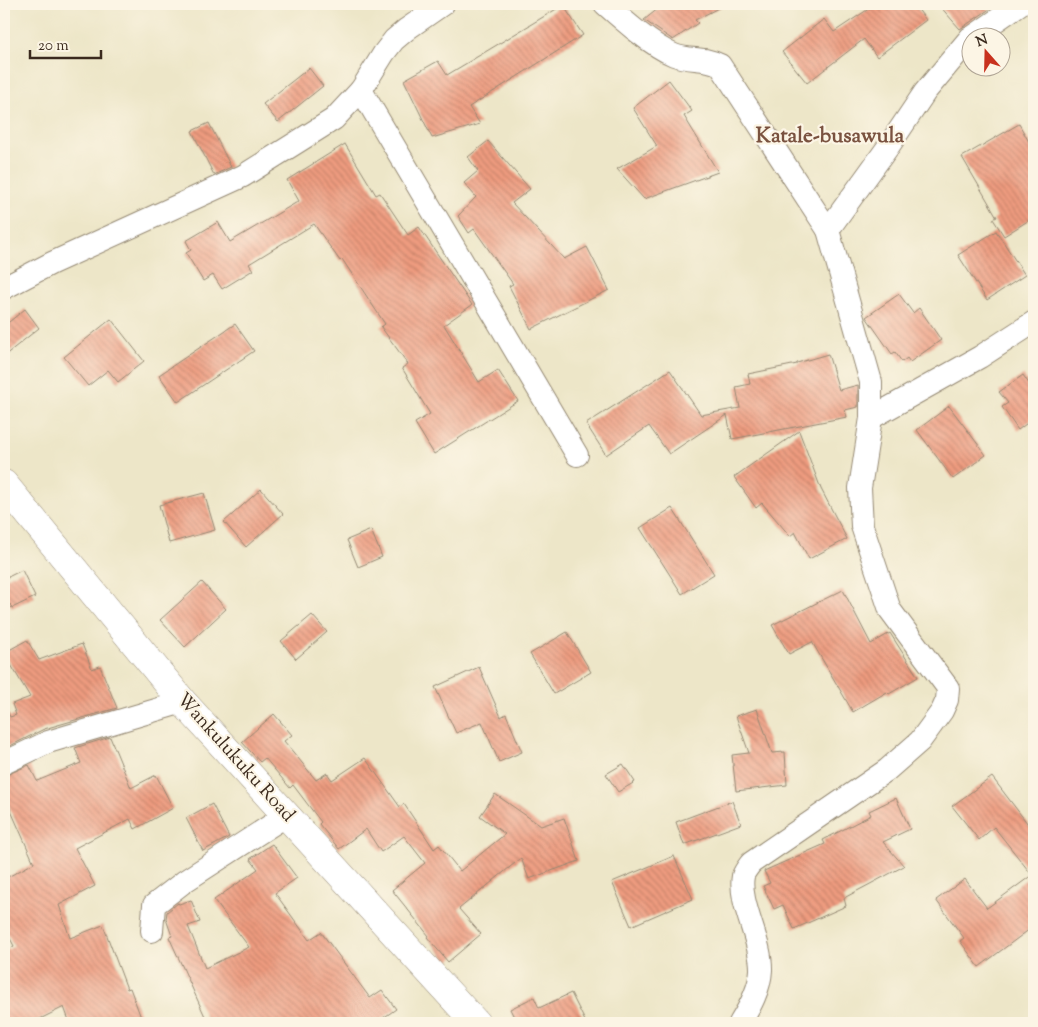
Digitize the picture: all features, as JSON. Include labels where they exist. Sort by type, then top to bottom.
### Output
[{"type":"main road","name":"Wankulukuku Road","points":[[4,484],[183,702],[476,1023]]},
{"type":"street","points":[[4,288],[52,263],[243,176],[334,119],[361,90],[384,52],[394,40],[443,4]]},
{"type":"street","points":[[605,4],[662,49],[676,56],[712,61],[720,65],[828,230],[871,382],[871,418],[860,488],[862,526],[890,610],[948,688],[947,700],[942,711],[920,741],[887,770],[750,863],[744,874],[742,890],[760,954],[761,970],[758,987],[740,1023]]},
{"type":"street","points":[[985,28],[1020,4]]},
{"type":"street","points":[[828,230],[888,148],[925,92],[960,51]]},
{"type":"street","points":[[361,90],[577,455]]},
{"type":"street","points":[[871,418],[980,357],[1034,322]]},
{"type":"street","points":[[4,763],[48,742],[183,702]]},
{"type":"street","points":[[152,931],[154,905],[185,881],[287,814]]},
{"type":"building","points":[[664,4],[726,4],[695,20],[698,23],[673,40],[644,20]]},
{"type":"building","points":[[876,4],[914,4],[926,20],[877,57],[864,39],[807,83],[782,52],[824,19],[834,32]]},
{"type":"building","points":[[938,4],[997,4],[960,28]]},
{"type":"building","points":[[563,5],[583,35],[469,107],[480,124],[432,138],[404,80],[438,61],[447,75]]},
{"type":"building","points":[[309,68],[323,86],[278,122],[263,104]]},
{"type":"building","points":[[669,80],[692,111],[684,116],[718,172],[644,199],[617,169],[657,146],[633,108]]},
{"type":"building","points":[[209,123],[231,167],[214,175],[192,131]]},
{"type":"building","points":[[1019,124],[1034,151],[1034,217],[1004,236],[993,219],[997,217],[962,157]]},
{"type":"building","points":[[488,141],[530,189],[512,203],[564,259],[587,247],[609,290],[531,329],[509,286],[513,284],[474,229],[469,233],[458,216],[476,197],[464,183],[478,171],[468,157]]},
{"type":"building","points":[[345,144],[376,195],[380,193],[408,235],[419,227],[472,305],[444,325],[479,382],[498,370],[518,401],[434,454],[415,423],[430,414],[402,368],[408,364],[381,327],[385,324],[342,259],[340,261],[314,224],[249,264],[253,270],[222,289],[213,275],[203,281],[186,253],[191,250],[186,241],[218,222],[230,242],[299,201],[287,180]]},
{"type":"building","points":[[996,231],[1025,275],[987,300],[958,255]]},
{"type":"building","points":[[899,294],[913,313],[919,308],[941,340],[910,362],[907,358],[902,362],[895,352],[892,354],[866,317]]},
{"type":"building","points":[[25,309],[39,328],[4,356],[4,326]]},
{"type":"building","points":[[111,319],[144,361],[118,382],[108,370],[88,386],[64,357]]},
{"type":"building","points":[[235,324],[254,351],[178,402],[159,375]]},
{"type":"building","points":[[828,354],[839,390],[858,385],[858,407],[845,410],[847,417],[732,439],[727,415],[669,454],[649,426],[606,455],[586,424],[670,370],[701,415],[740,408],[736,387],[750,384],[748,374],[797,364]]},
{"type":"building","points":[[1023,375],[1034,391],[1034,418],[1018,430],[1002,407],[1008,403],[999,392]]},
{"type":"building","points":[[949,406],[986,455],[953,479],[917,430]]},
{"type":"building","points":[[799,431],[821,489],[847,539],[809,559],[795,532],[790,536],[762,503],[756,508],[734,477]]},
{"type":"building","points":[[261,489],[283,514],[246,547],[224,522]]},
{"type":"building","points":[[204,493],[215,530],[169,543],[159,505]]},
{"type":"building","points":[[672,508],[714,574],[682,594],[640,528]]},
{"type":"building","points":[[371,530],[382,557],[358,567],[347,540]]},
{"type":"building","points":[[22,570],[35,597],[12,608],[10,604],[4,607],[4,579]]},
{"type":"building","points":[[202,582],[226,609],[185,647],[160,620]]},
{"type":"building","points":[[843,590],[871,644],[890,633],[918,677],[853,712],[812,642],[789,654],[772,625]]},
{"type":"building","points":[[312,615],[327,632],[296,659],[281,641]]},
{"type":"building","points":[[567,632],[591,672],[554,694],[530,654]]},
{"type":"building","points":[[27,640],[39,660],[82,644],[92,669],[100,666],[117,708],[44,729],[4,749],[4,704],[10,717],[16,715],[12,704],[30,697],[4,653]]},
{"type":"building","points":[[479,667],[501,717],[506,714],[522,752],[499,762],[482,722],[456,733],[435,687]]},
{"type":"building","points":[[757,709],[772,753],[785,752],[787,785],[736,791],[732,755],[749,753],[736,716]]},
{"type":"building","points":[[274,714],[292,735],[284,741],[316,780],[327,773],[332,780],[365,758],[400,807],[404,804],[434,849],[439,845],[460,871],[505,834],[480,816],[495,794],[541,826],[564,818],[579,861],[529,879],[521,858],[459,909],[481,934],[448,962],[392,890],[425,863],[404,836],[381,852],[366,829],[339,849],[319,824],[321,822],[293,785],[290,788],[265,758],[260,762],[242,742]]},
{"type":"building","points":[[110,737],[131,788],[156,775],[173,808],[135,829],[130,819],[75,848],[95,886],[59,905],[70,938],[103,925],[127,989],[130,988],[143,1023],[70,1023],[64,1007],[32,1023],[4,1023],[4,952],[14,946],[4,927],[4,879],[34,863],[4,795],[4,776],[29,765],[37,781],[81,763],[75,748]]},
{"type":"building","points":[[623,764],[635,782],[618,792],[606,774]]},
{"type":"building","points":[[992,777],[1034,832],[1034,926],[979,967],[960,941],[964,938],[936,900],[965,879],[987,908],[1032,875],[994,827],[979,840],[952,806]]},
{"type":"building","points":[[896,798],[910,829],[883,842],[904,866],[844,898],[846,906],[794,929],[783,905],[774,909],[763,886],[770,883],[764,871],[825,844],[823,840],[871,815],[869,811]]},
{"type":"building","points":[[732,801],[741,824],[684,845],[676,822]]},
{"type":"building","points":[[212,804],[229,837],[203,851],[186,818]]},
{"type":"building","points":[[272,844],[297,878],[275,893],[309,940],[321,932],[370,998],[382,990],[396,1009],[376,1023],[208,1023],[169,937],[172,936],[166,919],[167,912],[178,903],[191,900],[200,922],[188,926],[205,968],[249,947],[214,900],[258,869],[250,859]]},
{"type":"building","points":[[674,856],[693,899],[631,926],[612,882]]},
{"type":"building","points":[[571,993],[586,1023],[506,1023],[515,1019],[510,1009],[534,997],[539,1008]]},
{"type":"district","name":"Katale-busawula","points":[[830,137]]}]
